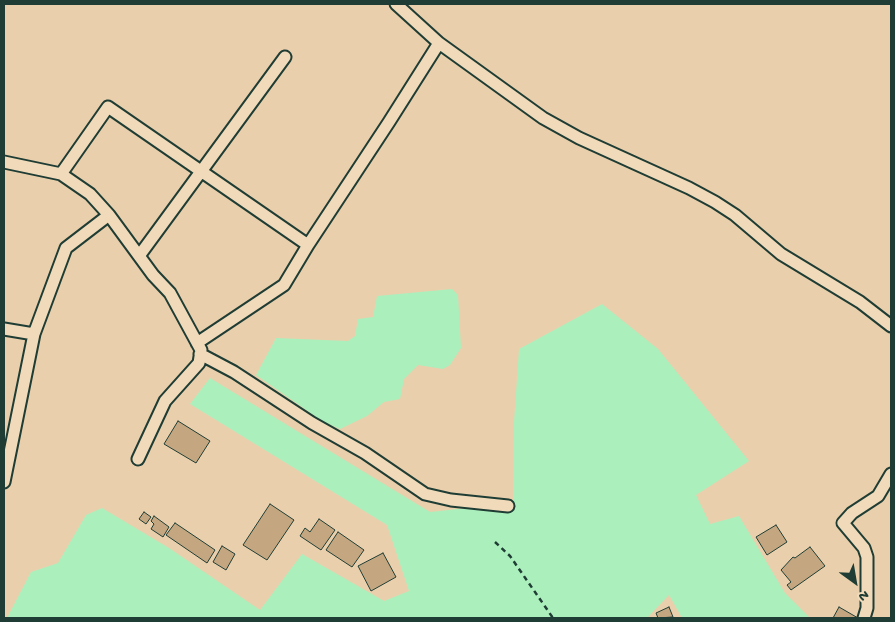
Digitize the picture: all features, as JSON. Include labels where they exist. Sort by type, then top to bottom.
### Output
[{"type":"street","points":[[396,4],[438,42],[544,118],[579,138],[689,188],[715,202],[735,215],[781,254],[860,302],[891,326]]},
{"type":"street","points":[[138,459],[165,401],[198,363],[199,349],[284,285],[438,42]]},
{"type":"street","points":[[139,256],[285,57]]},
{"type":"street","points":[[61,174],[108,107],[308,245]]},
{"type":"street","points":[[4,162],[61,174],[90,194],[109,215],[152,275],[170,293],[199,349],[312,423],[365,453],[425,494],[451,500],[508,506]]},
{"type":"street","points":[[4,482],[34,334],[66,248],[109,215]]},
{"type":"street","points":[[4,329],[34,334]]},
{"type":"street","points":[[864,618],[867,599],[867,557],[864,548],[843,524],[852,513],[878,496],[891,474]]},
{"type":"path","points":[[495,542],[510,556],[553,618]]},
{"type":"green space","points":[[452,289],[458,295],[461,348],[450,365],[443,369],[418,365],[404,379],[400,399],[384,402],[367,416],[340,429],[322,421],[256,375],[276,338],[348,341],[355,336],[358,319],[373,317],[377,296]]},
{"type":"green space","points":[[602,304],[658,349],[749,461],[696,495],[710,524],[739,516],[785,593],[810,618],[682,618],[669,595],[647,618],[7,618],[31,572],[58,563],[86,515],[102,508],[169,548],[260,610],[302,554],[384,601],[409,591],[387,525],[190,404],[210,378],[430,512],[513,503],[514,422],[519,349]]},
{"type":"building","points":[[178,421],[210,441],[196,463],[164,444]]},
{"type":"building","points":[[270,504],[294,520],[267,560],[243,545]]},
{"type":"building","points":[[144,512],[151,517],[146,524],[139,519]]},
{"type":"building","points":[[154,516],[169,527],[163,537],[151,529],[154,524],[151,521]]},
{"type":"building","points":[[319,519],[335,530],[321,550],[300,536],[305,528],[310,532]]},
{"type":"building","points":[[175,523],[215,550],[207,563],[166,535]]},
{"type":"building","points":[[776,525],[787,542],[767,555],[756,537]]},
{"type":"building","points":[[338,532],[364,550],[352,567],[326,550]]},
{"type":"building","points":[[222,546],[235,554],[226,570],[213,562]]},
{"type":"building","points":[[810,547],[825,566],[791,590],[787,585],[791,582],[781,570],[793,557],[795,558]]},
{"type":"building","points":[[383,553],[396,577],[371,591],[358,566]]},
{"type":"building","points":[[669,607],[673,617],[658,618],[656,613]]},
{"type":"building","points":[[839,607],[858,618],[833,618]]}]
